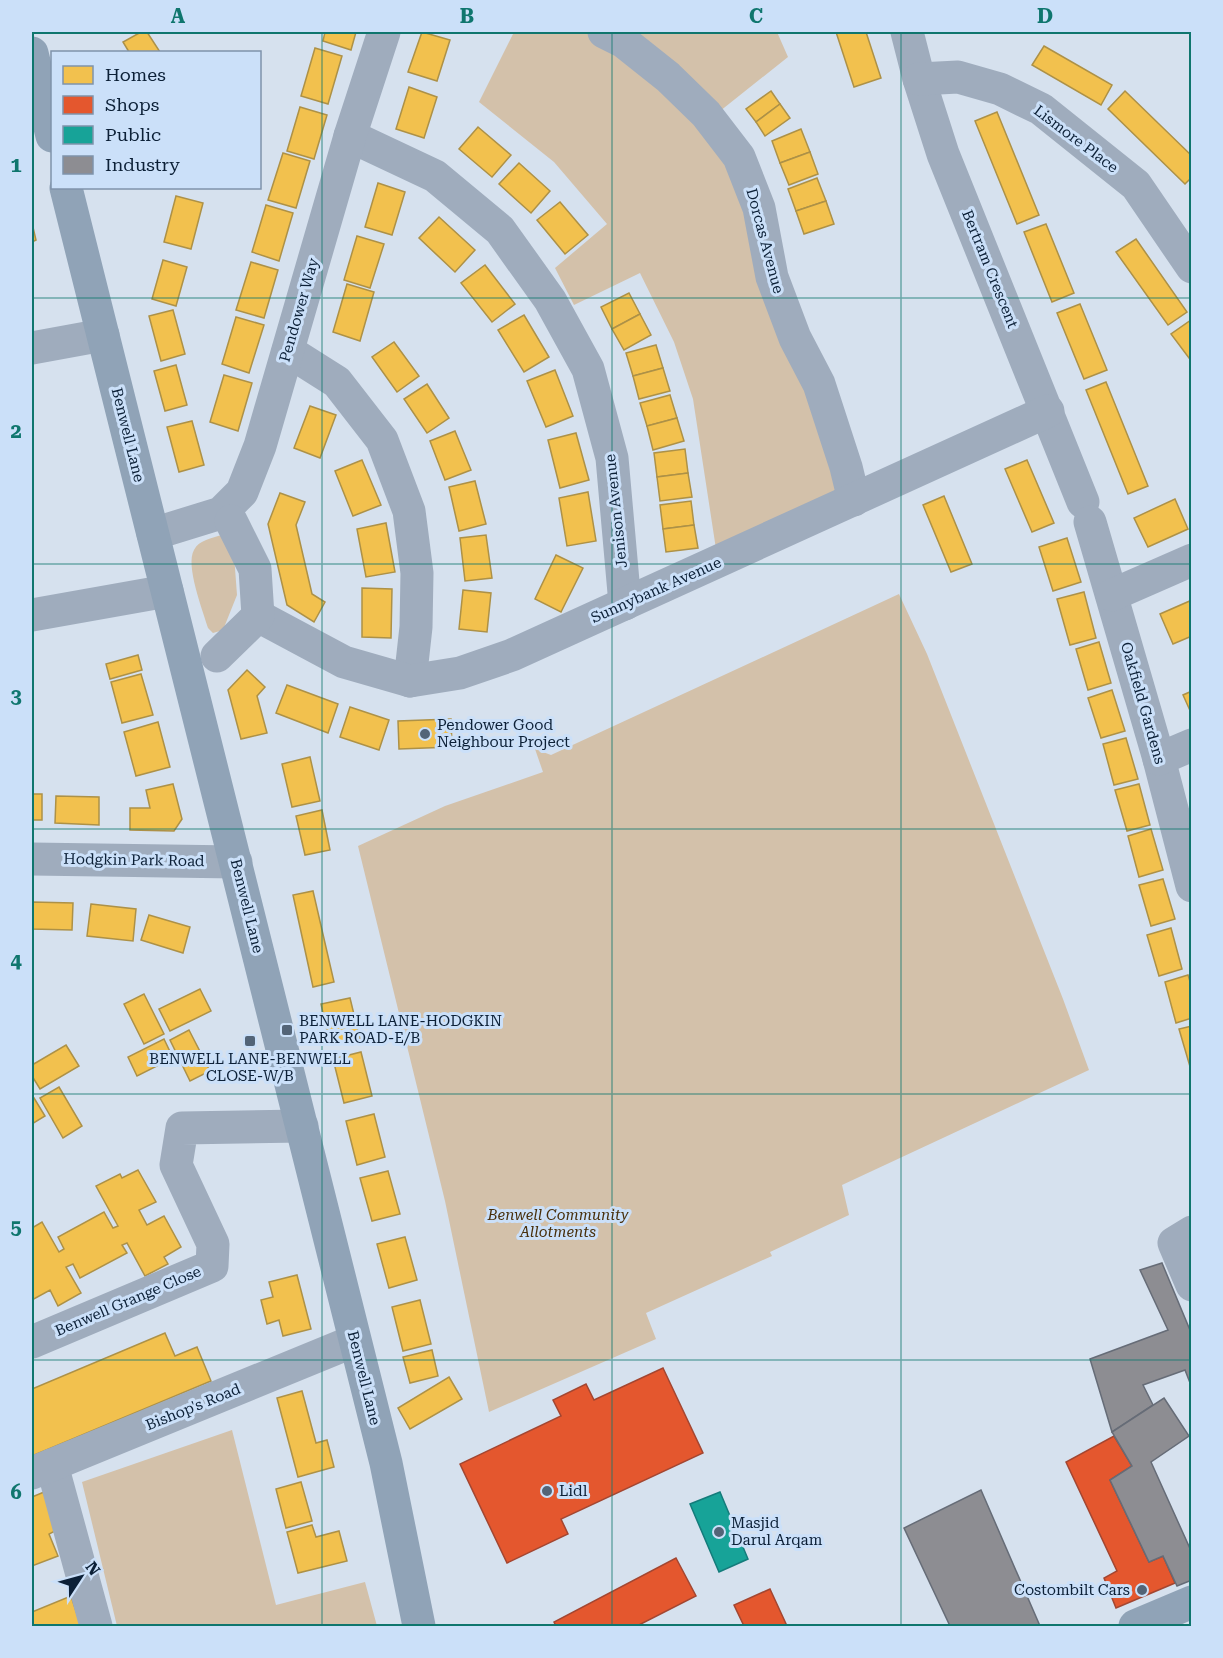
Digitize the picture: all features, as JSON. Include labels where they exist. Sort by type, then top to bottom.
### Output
[{"type":"main road","points":[[32,53],[51,132]]},
{"type":"main road","name":"Benwell Lane","points":[[66,189],[386,1463],[419,1626]]},
{"type":"main road","points":[[1136,1626],[1191,1602]]},
{"type":"street","name":"Pendower Way","points":[[153,534],[221,513],[242,492],[260,446],[350,136],[384,32]]},
{"type":"street","name":"Dorcas Avenue","points":[[604,32],[624,42],[668,77],[706,114],[739,157],[759,208],[772,277],[795,338],[819,384],[846,467],[854,500]]},
{"type":"street","name":"Bertram Crescent","points":[[907,32],[943,154],[1087,512]]},
{"type":"street","name":"Lismore Place","points":[[919,79],[958,77],[1000,89],[1041,109],[1136,185],[1191,267]]},
{"type":"street","name":"Jenison Avenue","points":[[350,136],[435,176],[500,230],[550,300],[588,369],[612,458],[625,604]]},
{"type":"street","points":[[32,348],[103,335]]},
{"type":"street","points":[[288,351],[337,381],[382,440],[410,511],[417,573],[416,627],[410,681]]},
{"type":"street","name":"Sunnybank Avenue","points":[[258,616],[344,662],[410,681],[460,673],[512,655],[1048,411]]},
{"type":"street","name":"Oakfield Gardens","points":[[1087,512],[1159,759],[1191,886]]},
{"type":"street","points":[[217,656],[258,616],[255,569],[231,522]]},
{"type":"street","points":[[1112,595],[1191,560]]},
{"type":"street","points":[[32,615],[167,591]]},
{"type":"street","points":[[1159,759],[1191,745]]},
{"type":"street","name":"Hodgkin Park Road","points":[[32,859],[236,862]]},
{"type":"street","name":"Benwell Grange Close","points":[[32,1342],[212,1266],[213,1244],[176,1164],[182,1128],[302,1126]]},
{"type":"street","points":[[1191,1232],[1174,1243],[1191,1285]]},
{"type":"street","name":"Bishop's Road","points":[[42,1469],[354,1341]]},
{"type":"street","points":[[42,1469],[96,1626]]},
{"type":"green space","points":[[514,32],[777,32],[788,57],[705,123],[735,157],[848,500],[716,549],[693,399],[674,342],[640,273],[574,305],[555,268],[607,224],[554,162],[479,102]]},
{"type":"green space","points":[[222,535],[234,555],[237,595],[223,630],[213,633],[208,628],[196,588],[192,557],[199,544]]},
{"type":"green space","name":"Benwell Community Allotments","points":[[899,594],[927,654],[1089,1070],[842,1185],[849,1215],[770,1252],[772,1256],[646,1313],[656,1339],[489,1412],[445,1201],[358,846],[445,806],[543,772],[535,749],[551,755]]},
{"type":"green space","points":[[232,1430],[276,1605],[365,1582],[377,1626],[117,1626],[82,1482]]},
{"type":"building: Homes","points":[[141,32],[147,32],[159,51],[128,51],[123,42]]},
{"type":"building: Homes","points":[[325,32],[356,32],[351,50],[323,41]]},
{"type":"building: Homes","points":[[422,32],[450,40],[437,81],[408,72]]},
{"type":"building: Homes","points":[[836,32],[866,32],[881,78],[854,87]]},
{"type":"building: Homes","points":[[1044,46],[1112,85],[1101,105],[1032,65]]},
{"type":"building: Homes","points":[[315,48],[342,56],[328,104],[301,96]]},
{"type":"building: Homes","points":[[409,87],[437,97],[424,138],[396,129]]},
{"type":"building: Homes","points":[[771,91],[780,104],[756,122],[746,109]]},
{"type":"building: Homes","points":[[1125,91],[1192,156],[1192,177],[1185,184],[1108,109]]},
{"type":"building: Homes","points":[[780,104],[790,118],[765,136],[756,122]]},
{"type":"building: Homes","points":[[300,107],[327,115],[314,159],[287,151]]},
{"type":"building: Homes","points":[[997,112],[1039,215],[1017,224],[975,121]]},
{"type":"building: Homes","points":[[478,127],[511,155],[492,177],[459,149]]},
{"type":"building: Homes","points":[[801,129],[810,152],[780,163],[772,141]]},
{"type":"building: Homes","points":[[810,152],[818,174],[789,185],[780,163]]},
{"type":"building: Homes","points":[[283,153],[310,161],[296,208],[268,200]]},
{"type":"building: Homes","points":[[519,163],[550,191],[531,213],[499,184]]},
{"type":"building: Homes","points":[[817,178],[826,201],[796,211],[788,189]]},
{"type":"building: Homes","points":[[378,183],[405,192],[392,235],[365,227]]},
{"type":"building: Homes","points":[[176,196],[203,203],[191,249],[164,242]]},
{"type":"building: Homes","points":[[826,201],[834,224],[804,234],[796,211]]},
{"type":"building: Homes","points":[[560,202],[588,235],[565,254],[537,220]]},
{"type":"building: Homes","points":[[266,205],[293,213],[279,261],[252,252]]},
{"type":"building: Homes","points":[[439,217],[475,250],[455,272],[419,238]]},
{"type":"building: Homes","points":[[32,223],[36,240],[32,242]]},
{"type":"building: Homes","points":[[1046,224],[1074,293],[1052,302],[1024,232]]},
{"type":"building: Homes","points":[[357,236],[384,244],[370,288],[344,280]]},
{"type":"building: Homes","points":[[1136,239],[1187,312],[1168,325],[1116,252]]},
{"type":"building: Homes","points":[[163,260],[187,267],[176,306],[152,299]]},
{"type":"building: Homes","points":[[251,262],[278,270],[264,318],[236,310]]},
{"type":"building: Homes","points":[[485,265],[515,304],[492,322],[461,283]]},
{"type":"building: Homes","points":[[347,284],[374,292],[360,341],[333,332]]},
{"type":"building: Homes","points":[[629,293],[640,314],[612,329],[601,307]]},
{"type":"building: Homes","points":[[1080,304],[1107,370],[1084,379],[1057,313]]},
{"type":"building: Homes","points":[[173,310],[185,354],[161,361],[149,316]]},
{"type":"building: Homes","points":[[640,314],[651,335],[624,350],[612,329]]},
{"type":"building: Homes","points":[[524,315],[549,357],[524,372],[498,330]]},
{"type":"building: Homes","points":[[236,317],[264,325],[249,373],[222,364]]},
{"type":"building: Homes","points":[[1192,320],[1192,362],[1171,334]]},
{"type":"building: Homes","points":[[394,342],[419,376],[397,392],[372,357]]},
{"type":"building: Homes","points":[[656,345],[663,368],[633,376],[626,353]]},
{"type":"building: Homes","points":[[176,365],[187,405],[165,411],[154,371]]},
{"type":"building: Homes","points":[[663,368],[670,391],[639,399],[633,376]]},
{"type":"building: Homes","points":[[555,370],[573,416],[546,427],[527,381]]},
{"type":"building: Homes","points":[[224,375],[252,383],[238,431],[210,422]]},
{"type":"building: Homes","points":[[1106,382],[1148,486],[1128,494],[1086,390]]},
{"type":"building: Homes","points":[[427,384],[449,418],[427,433],[404,399]]},
{"type":"building: Homes","points":[[670,395],[677,418],[647,426],[640,403]]},
{"type":"building: Homes","points":[[310,406],[336,415],[320,458],[294,448]]},
{"type":"building: Homes","points":[[677,418],[684,441],[653,450],[647,426]]},
{"type":"building: Homes","points":[[192,421],[204,465],[179,472],[167,427]]},
{"type":"building: Homes","points":[[455,431],[471,470],[445,480],[430,441]]},
{"type":"building: Homes","points":[[576,433],[589,480],[560,488],[548,440]]},
{"type":"building: Homes","points":[[685,449],[688,473],[657,477],[654,453]]},
{"type":"building: Homes","points":[[362,460],[381,505],[353,516],[335,471]]},
{"type":"building: Homes","points":[[1027,460],[1054,523],[1032,532],[1005,469]]},
{"type":"building: Homes","points":[[688,473],[692,497],[660,501],[657,477]]},
{"type":"building: Homes","points":[[475,481],[486,524],[459,531],[449,487]]},
{"type":"building: Homes","points":[[588,492],[596,541],[567,546],[559,498]]},
{"type":"building: Homes","points":[[280,493],[305,502],[296,525],[312,594],[325,602],[314,622],[287,605],[268,524]]},
{"type":"building: Homes","points":[[944,496],[972,564],[951,572],[923,505]]},
{"type":"building: Homes","points":[[1175,499],[1188,529],[1148,547],[1134,518]]},
{"type":"building: Homes","points":[[691,501],[694,525],[663,529],[660,505]]},
{"type":"building: Homes","points":[[386,523],[395,572],[366,577],[357,529]]},
{"type":"building: Homes","points":[[694,525],[698,548],[666,552],[663,529]]},
{"type":"building: Homes","points":[[486,535],[492,578],[465,581],[460,538]]},
{"type":"building: Homes","points":[[1067,538],[1081,582],[1053,591],[1039,547]]},
{"type":"building: Homes","points":[[556,555],[583,568],[561,612],[535,599]]},
{"type":"building: Homes","points":[[362,588],[392,589],[391,638],[362,637]]},
{"type":"building: Homes","points":[[463,590],[491,593],[487,632],[459,629]]},
{"type":"building: Homes","points":[[1084,592],[1096,638],[1070,645],[1057,599]]},
{"type":"building: Homes","points":[[1192,600],[1192,636],[1173,644],[1160,614]]},
{"type":"building: Homes","points":[[1099,642],[1111,683],[1088,690],[1076,649]]},
{"type":"building: Homes","points":[[138,655],[142,670],[110,679],[106,664]]},
{"type":"building: Homes","points":[[247,670],[265,687],[257,696],[267,733],[241,739],[228,690]]},
{"type":"building: Homes","points":[[141,674],[153,715],[122,723],[111,682]]},
{"type":"building: Homes","points":[[287,685],[338,704],[328,733],[276,713]]},
{"type":"building: Homes","points":[[1112,690],[1125,731],[1101,738],[1088,698]]},
{"type":"building: Homes","points":[[1192,691],[1192,715],[1183,695]]},
{"type":"building: Homes","points":[[350,707],[389,720],[379,750],[340,737]]},
{"type":"building: Homes","name":"Pendower Good Neighbour Project","points":[[451,719],[452,747],[399,749],[398,721]]},
{"type":"building: Homes","points":[[158,722],[170,767],[136,776],[124,732]]},
{"type":"building: Homes","points":[[1126,738],[1138,779],[1114,785],[1103,744]]},
{"type":"building: Homes","points":[[310,757],[320,801],[292,807],[282,764]]},
{"type":"building: Homes","points":[[173,784],[182,819],[174,831],[130,830],[130,808],[150,808],[146,790]]},
{"type":"building: Homes","points":[[1139,784],[1150,825],[1127,831],[1115,790]]},
{"type":"building: Homes","points":[[32,794],[42,794],[42,820],[32,820]]},
{"type":"building: Homes","points":[[56,796],[99,797],[99,825],[55,823]]},
{"type":"building: Homes","points":[[322,810],[330,850],[305,855],[296,816]]},
{"type":"building: Homes","points":[[1151,829],[1163,870],[1139,877],[1128,836]]},
{"type":"building: Homes","points":[[1163,879],[1175,919],[1151,926],[1139,885]]},
{"type":"building: Homes","points":[[313,891],[334,982],[313,987],[293,895]]},
{"type":"building: Homes","points":[[32,902],[73,903],[72,930],[32,929]]},
{"type":"building: Homes","points":[[91,904],[136,909],[133,941],[87,936]]},
{"type":"building: Homes","points":[[149,915],[190,927],[183,953],[141,940]]},
{"type":"building: Homes","points":[[1171,928],[1182,969],[1159,976],[1147,935]]},
{"type":"building: Homes","points":[[1188,975],[1192,988],[1192,1018],[1176,1023],[1165,982]]},
{"type":"building: Homes","points":[[200,989],[211,1011],[170,1031],[159,1009]]},
{"type":"building: Homes","points":[[144,994],[164,1034],[144,1044],[124,1004]]},
{"type":"building: Homes","points":[[350,998],[360,1039],[330,1045],[321,1004]]},
{"type":"building: Homes","points":[[1192,1026],[1192,1070],[1191,1070],[1179,1029]]},
{"type":"building: Homes","points":[[189,1030],[210,1071],[190,1081],[170,1040]]},
{"type":"building: Homes","points":[[164,1039],[173,1058],[137,1076],[128,1057]]},
{"type":"building: Homes","points":[[66,1045],[79,1066],[40,1089],[32,1076],[32,1065]]},
{"type":"building: Homes","points":[[361,1052],[372,1096],[344,1103],[333,1059]]},
{"type":"building: Homes","points":[[59,1087],[82,1126],[63,1138],[40,1098]]},
{"type":"building: Homes","points":[[34,1098],[45,1116],[32,1124],[32,1099]]},
{"type":"building: Homes","points":[[374,1114],[385,1157],[357,1165],[346,1121]]},
{"type":"building: Homes","points":[[138,1170],[156,1202],[139,1210],[147,1225],[164,1216],[181,1247],[164,1257],[168,1264],[145,1276],[127,1243],[122,1245],[127,1253],[80,1278],[73,1264],[66,1267],[81,1293],[58,1306],[50,1290],[32,1300],[32,1228],[42,1222],[59,1252],[64,1249],[58,1237],[104,1212],[113,1228],[118,1226],[96,1186],[120,1174],[122,1178]]},
{"type":"building: Homes","points":[[388,1171],[400,1214],[372,1221],[360,1178]]},
{"type":"building: Homes","points":[[405,1237],[417,1280],[389,1288],[377,1244]]},
{"type":"building: Homes","points":[[297,1275],[311,1329],[283,1336],[279,1320],[267,1324],[261,1300],[273,1297],[269,1282]]},
{"type":"building: Homes","points":[[420,1300],[431,1344],[403,1351],[392,1307]]},
{"type":"building: Homes","points":[[165,1333],[175,1356],[197,1347],[211,1381],[32,1456],[32,1389]]},
{"type":"building: Homes","points":[[432,1350],[438,1376],[410,1383],[403,1357]]},
{"type":"building: Homes","points":[[449,1377],[462,1399],[410,1429],[398,1408]]},
{"type":"building: Homes","points":[[302,1391],[316,1443],[327,1440],[334,1467],[298,1477],[277,1398]]},
{"type":"building: Homes","points":[[301,1482],[312,1521],[286,1528],[276,1489]]},
{"type":"building: Homes","points":[[44,1492],[59,1529],[49,1534],[58,1556],[32,1566],[32,1497]]},
{"type":"building: Homes","points":[[312,1525],[316,1537],[339,1531],[347,1561],[298,1573],[287,1532]]},
{"type":"building: Homes","points":[[71,1596],[81,1626],[32,1626],[32,1612]]},
{"type":"building: Shops","name":"Lidl","points":[[663,1368],[703,1453],[561,1519],[568,1534],[507,1563],[460,1464],[561,1416],[553,1400],[586,1384],[594,1400]]},
{"type":"building: Shops","points":[[1114,1436],[1132,1466],[1110,1480],[1149,1562],[1163,1556],[1175,1583],[1116,1608],[1104,1578],[1117,1571],[1066,1462]]},
{"type":"building: Shops","points":[[676,1558],[696,1596],[637,1626],[556,1626],[554,1622]]},
{"type":"building: Shops","points":[[770,1589],[787,1626],[744,1626],[734,1605]]},
{"type":"building: Public","name":"Masjid Darul Arqam","points":[[720,1492],[748,1559],[719,1572],[690,1504]]},
{"type":"building: Industry","points":[[1162,1263],[1192,1335],[1192,1388],[1185,1370],[1143,1385],[1153,1405],[1112,1432],[1090,1359],[1168,1330],[1140,1270]]},
{"type":"building: Industry","points":[[1164,1398],[1189,1436],[1151,1462],[1192,1553],[1192,1580],[1177,1586],[1163,1556],[1149,1562],[1110,1480],[1132,1466],[1112,1432]]},
{"type":"building: Industry","points":[[981,1490],[1040,1626],[950,1626],[904,1528]]},
{"type":"place","name":"Pendower Good Neighbour Project","points":[[425,734]]},
{"type":"place","name":"BENWELL LANE-HODGKIN PARK ROAD-E/B","points":[[287,1030]]},
{"type":"place","name":"BENWELL LANE-BENWELL CLOSE-W/B","points":[[250,1041]]},
{"type":"place","name":"Lidl","points":[[547,1491]]},
{"type":"place","name":"Masjid Darul Arqam","points":[[719,1532]]},
{"type":"place","name":"Costombilt Cars","points":[[1142,1590]]}]
